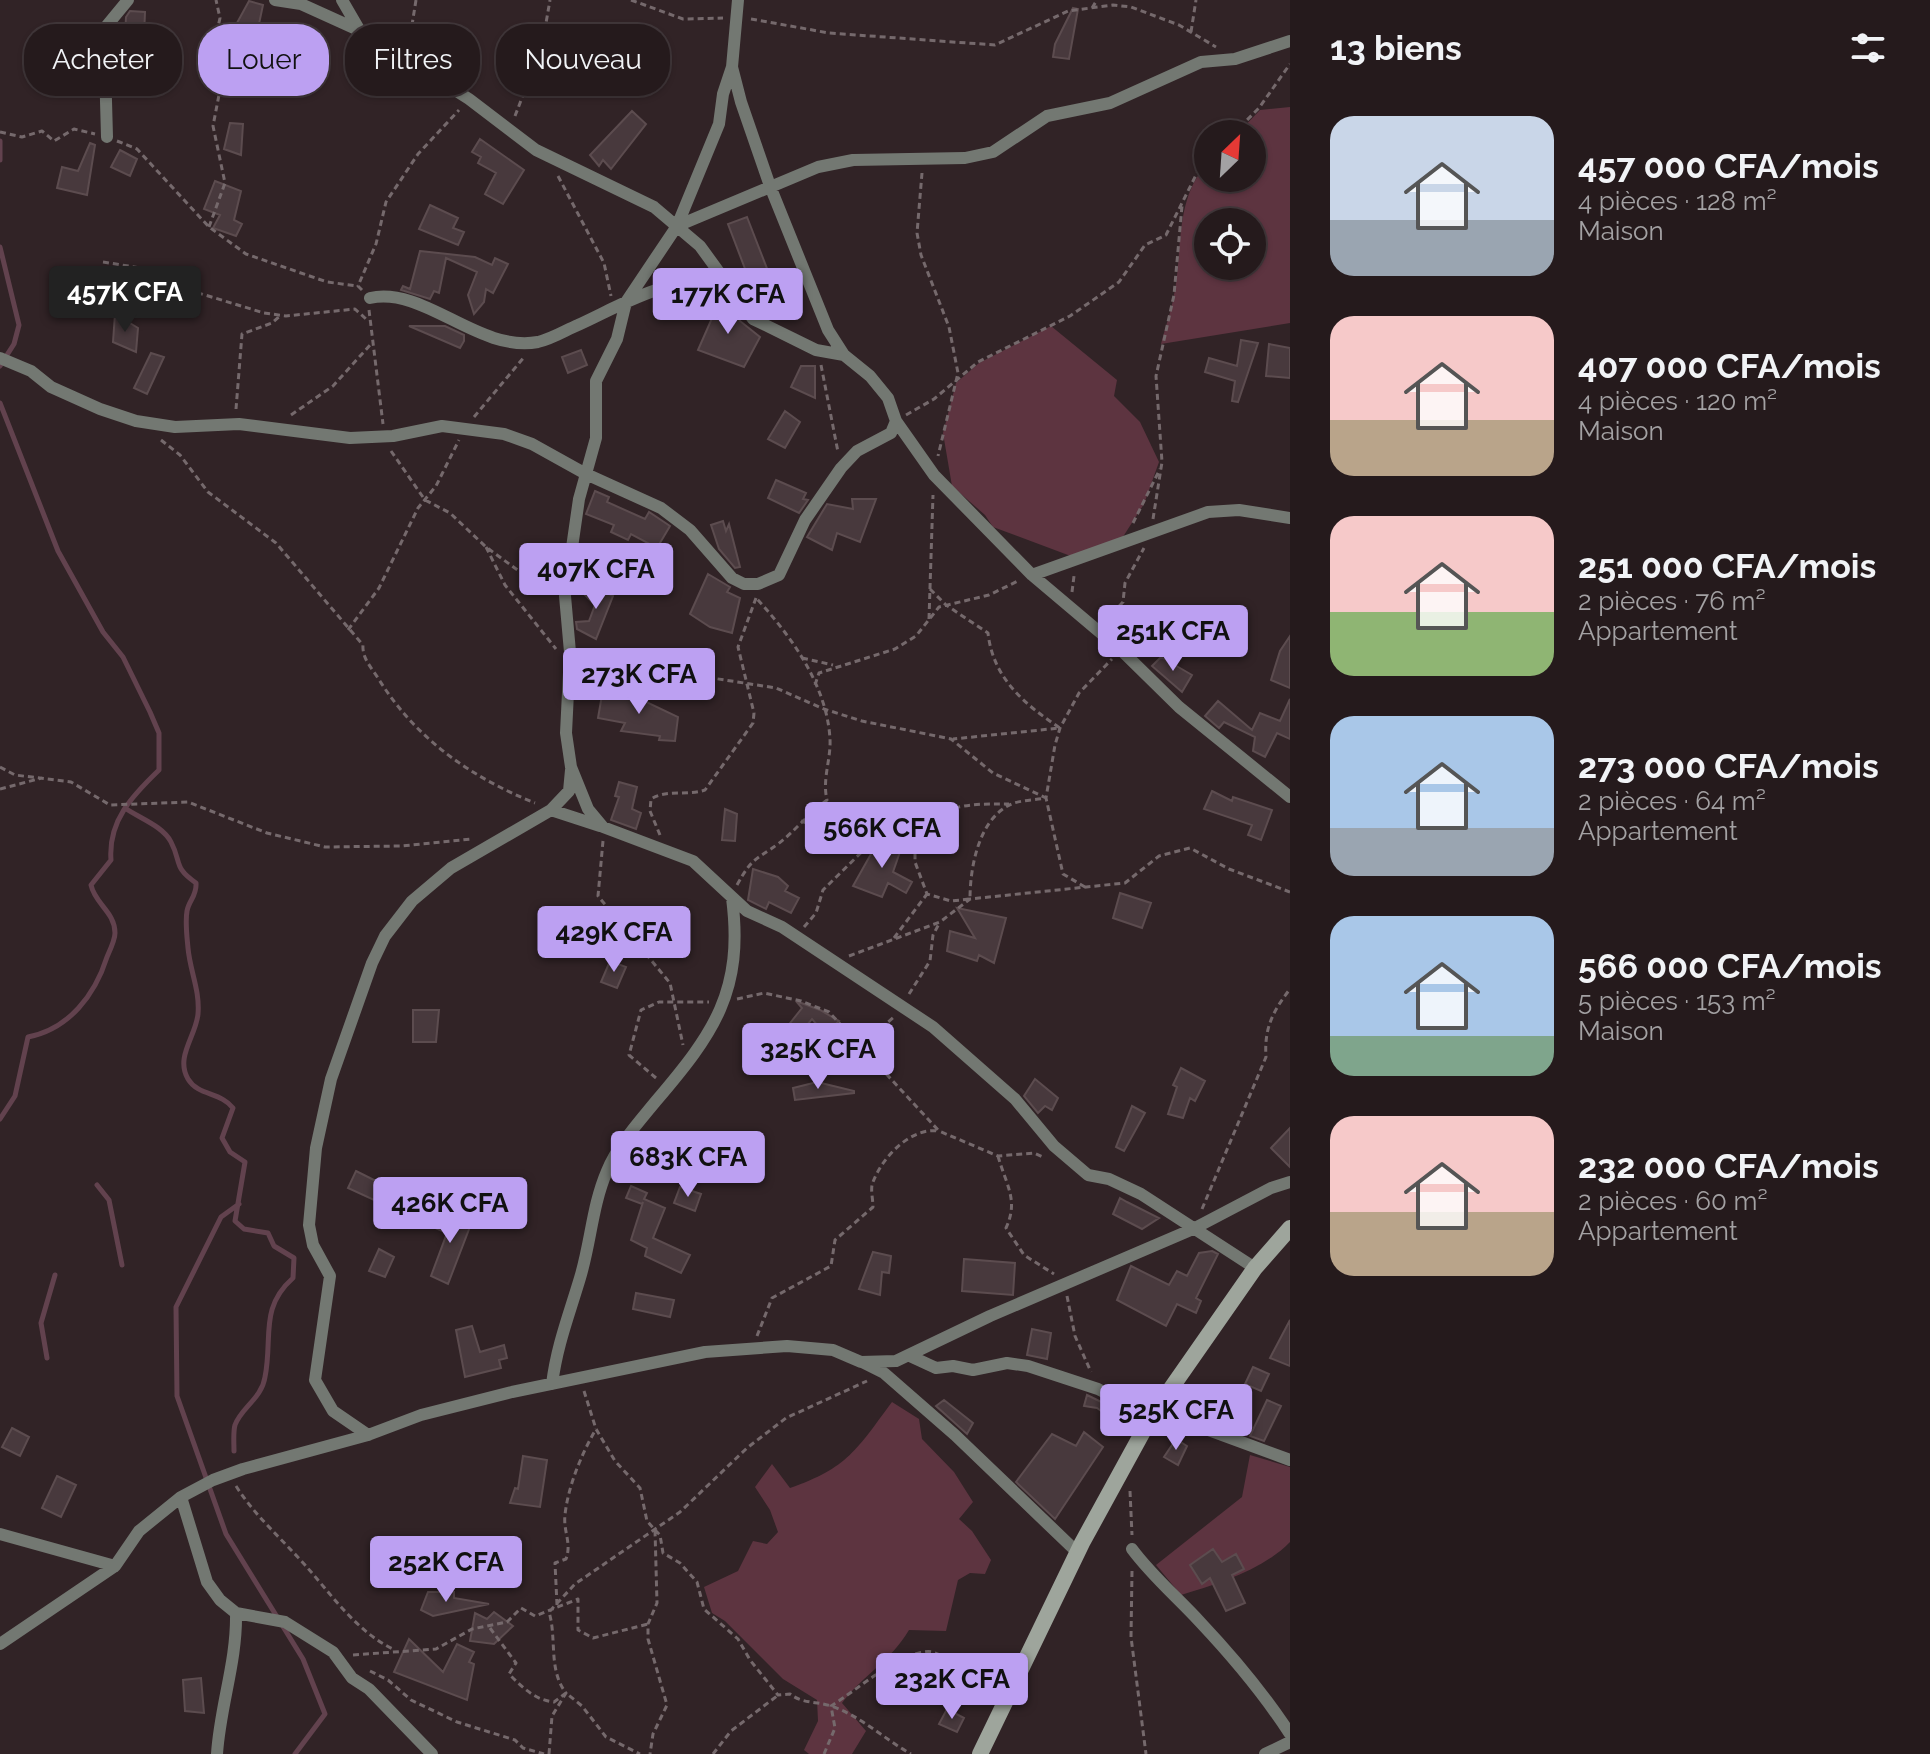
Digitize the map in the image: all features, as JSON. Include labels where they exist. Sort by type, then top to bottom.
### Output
[{"type":"street","points":[[107,137],[104,29],[128,0]]},
{"type":"street","points":[[275,0],[301,4],[345,24]]},
{"type":"street","points":[[342,0],[356,24]]},
{"type":"street","points":[[368,1435],[333,1411],[315,1380],[330,1276],[313,1245],[309,1225],[316,1148],[331,1079],[372,963],[385,936],[412,901],[451,868],[551,810],[569,791],[571,767],[566,733],[570,666],[565,596],[572,539],[596,438],[596,381],[617,339],[626,302],[677,226],[719,124],[723,94],[732,67],[738,0]]},
{"type":"street","points":[[677,226],[818,167],[853,160],[965,158],[993,152],[1047,116],[1110,103],[1201,62],[1235,59],[1290,41]]},
{"type":"street","points":[[732,67],[770,186],[828,330],[844,355],[870,376],[888,398],[896,421],[934,475],[1032,575],[1122,651],[1179,707],[1290,797]]},
{"type":"street","points":[[464,96],[545,154],[654,207],[700,246],[753,319],[816,350],[844,355]]},
{"type":"street","points":[[370,298],[388,294],[483,334],[503,340],[538,342],[652,289],[692,282],[728,286]]},
{"type":"street","points":[[0,358],[31,371],[51,387],[80,401],[136,421],[175,427],[239,424],[350,438],[384,436],[442,426],[467,427],[532,444],[677,518],[732,578],[744,584],[758,584],[779,575],[805,520],[841,468],[857,451],[891,433],[896,421]]},
{"type":"street","points":[[1032,575],[1208,512],[1239,510],[1290,518]]},
{"type":"street","points":[[571,767],[588,809],[603,827]]},
{"type":"street","points":[[551,810],[693,861],[747,911],[796,937],[902,1005],[980,1066],[1015,1099],[1054,1146],[1088,1175],[1109,1179],[1141,1194],[1255,1268]]},
{"type":"street","points":[[552,1384],[558,1340],[581,1275],[590,1221],[608,1169],[630,1132],[700,1049],[723,1002],[737,939],[732,898]]},
{"type":"street","points":[[861,1362],[896,1361],[910,1356],[1065,1283],[1193,1229],[1271,1188],[1290,1182]]},
{"type":"street","points":[[980,1754],[1078,1553],[1151,1417],[1255,1268],[1290,1228]]},
{"type":"street","points":[[0,1644],[115,1566],[139,1531],[181,1497],[229,1474],[368,1435],[421,1415],[705,1352],[752,1347],[833,1350],[884,1373],[955,1435],[1078,1553]]},
{"type":"street","points":[[910,1356],[936,1368],[953,1366],[973,1370],[1007,1363],[1028,1366],[1098,1389],[1151,1417],[1187,1422],[1290,1460]]},
{"type":"street","points":[[181,1497],[207,1582],[236,1613],[285,1622],[338,1656],[352,1678],[369,1689],[432,1754]]},
{"type":"street","points":[[0,1534],[115,1566]]},
{"type":"street","points":[[1132,1549],[1155,1580],[1199,1620],[1252,1682],[1290,1734]]},
{"type":"street","points":[[217,1754],[218,1725],[235,1660],[236,1613]]},
{"type":"street","points":[[1265,1754],[1290,1742]]},
{"type":"path","points":[[209,227],[225,183],[213,126],[224,69],[216,36],[220,18],[216,0]]},
{"type":"path","points":[[412,24],[416,0]]},
{"type":"path","points":[[511,131],[542,46],[550,0]]},
{"type":"path","points":[[631,0],[683,19],[769,20],[829,33],[995,45],[1068,11],[1131,7],[1191,32],[1235,59]]},
{"type":"path","points":[[1092,8],[1097,0]]},
{"type":"path","points":[[1191,32],[1196,0]]},
{"type":"path","points":[[1247,120],[1290,64]]},
{"type":"path","points":[[358,286],[376,244],[386,202],[418,154],[469,99]]},
{"type":"path","points":[[0,132],[22,137],[42,131],[54,141],[74,129],[137,149],[209,227],[246,254],[327,282],[358,286],[370,298],[368,320],[371,344],[376,353],[384,436],[408,480],[425,500],[450,513],[486,547],[538,585],[565,596]]},
{"type":"path","points":[[545,154],[604,263],[613,308]]},
{"type":"path","points":[[923,158],[917,233],[921,255],[949,327],[958,373],[934,475],[929,619]]},
{"type":"path","points":[[896,421],[955,382],[978,362],[1070,316],[1119,282],[1145,245],[1166,235],[1194,180]]},
{"type":"path","points":[[1085,887],[1063,874],[1046,798],[1060,728],[1079,693],[1122,651],[1109,617],[1123,602],[1125,583],[1152,531],[1162,462],[1156,376],[1174,295],[1182,206]]},
{"type":"path","points":[[103,262],[147,269],[246,310],[281,315],[355,309],[368,320]]},
{"type":"path","points":[[239,424],[236,395],[242,334],[272,323],[281,315]]},
{"type":"path","points":[[348,630],[379,588],[467,427],[538,342]]},
{"type":"path","points":[[272,428],[333,386],[371,344]]},
{"type":"path","points":[[816,350],[827,383],[841,468]]},
{"type":"path","points":[[158,438],[180,455],[208,492],[276,543],[363,645],[363,655],[392,701],[422,736],[497,788],[551,810]]},
{"type":"path","points":[[1119,545],[1145,504],[1162,462]]},
{"type":"path","points":[[486,547],[505,585],[570,666],[590,683],[616,692],[667,692],[712,678],[776,688],[824,709],[951,739],[1060,728]]},
{"type":"path","points":[[1071,608],[1076,560]]},
{"type":"path","points":[[815,685],[819,673],[837,665],[886,654],[916,636],[939,607],[989,595],[1032,575]]},
{"type":"path","points":[[732,898],[752,859],[779,843],[827,800],[824,788],[830,739],[824,709],[801,658],[784,628],[744,584]]},
{"type":"path","points":[[930,589],[946,605],[988,633],[990,649],[1018,698],[1060,728]]},
{"type":"path","points":[[668,853],[650,811],[651,799],[660,793],[692,794],[705,790],[717,778],[753,723],[738,647],[756,598]]},
{"type":"path","points":[[801,658],[837,665]]},
{"type":"path","points":[[951,739],[993,773],[1046,798]]},
{"type":"path","points":[[0,767],[15,775],[71,782],[110,805],[188,802],[267,833],[325,847],[401,846],[473,839]]},
{"type":"path","points":[[0,789],[45,777]]},
{"type":"path","points":[[800,821],[815,827],[881,833],[915,829],[939,813],[965,804],[1013,804],[1046,798]]},
{"type":"path","points":[[970,899],[970,876],[983,833],[999,812],[1013,804]]},
{"type":"path","points":[[603,827],[598,896],[670,983],[688,1064]]},
{"type":"path","points":[[915,829],[915,862],[927,894]]},
{"type":"path","points":[[796,937],[816,913],[823,890],[881,833]]},
{"type":"path","points":[[927,894],[951,901],[1125,883],[1159,856],[1190,848],[1229,869],[1290,892]]},
{"type":"path","points":[[894,938],[927,894]]},
{"type":"path","points":[[831,962],[940,922],[970,899]]},
{"type":"path","points":[[852,1036],[879,1030],[888,1024],[930,961],[933,935],[940,922]]},
{"type":"path","points":[[1193,1229],[1266,1057],[1265,1039],[1271,1014],[1290,989]]},
{"type":"path","points":[[669,1087],[629,1055],[641,1010],[672,1002],[723,1002],[764,993],[801,1001],[829,1012],[939,1131]]},
{"type":"path","points":[[752,1347],[772,1298],[831,1266],[835,1240],[873,1207],[871,1184],[910,1135],[926,1129],[939,1131],[998,1156],[1034,1153],[1047,1158]]},
{"type":"path","points":[[998,1156],[1013,1202],[1014,1211],[1006,1228],[1024,1255],[1043,1265],[1065,1283],[1075,1336],[1098,1389]]},
{"type":"path","points":[[549,1612],[575,1584],[680,1512],[747,1448],[786,1418],[884,1373]]},
{"type":"path","points":[[584,1378],[584,1400],[596,1429],[615,1461],[640,1488],[647,1521],[660,1535],[663,1553],[680,1563],[697,1582],[704,1609],[738,1639],[750,1660],[778,1695]]},
{"type":"path","points":[[557,1605],[555,1563],[566,1559],[570,1548],[565,1516],[583,1451],[596,1429]]},
{"type":"path","points":[[229,1474],[251,1510],[326,1591],[376,1641],[396,1651]]},
{"type":"path","points":[[1129,1486],[1131,1637],[1146,1754]]},
{"type":"path","points":[[650,1754],[653,1734],[667,1705],[665,1688],[648,1639],[648,1624],[657,1603],[655,1530]]},
{"type":"path","points":[[338,1656],[436,1649],[472,1629],[490,1628],[507,1622],[521,1608],[535,1616],[578,1599],[578,1630],[593,1638],[648,1624]]},
{"type":"path","points":[[549,1612],[554,1628],[552,1648],[558,1682],[606,1737],[640,1754]]},
{"type":"path","points":[[490,1628],[516,1663],[509,1674],[523,1688],[541,1700],[554,1702],[566,1693]]},
{"type":"path","points":[[831,1706],[899,1661],[923,1650],[1015,1686]]},
{"type":"path","points":[[363,1668],[388,1680],[411,1700],[457,1722],[502,1739],[515,1740],[523,1748],[546,1754],[552,1716],[566,1693]]},
{"type":"path","points":[[713,1754],[731,1731],[778,1695],[790,1694],[798,1701],[831,1706],[870,1726],[875,1734],[911,1754]]},
{"type":"path","points":[[824,1754],[835,1728],[831,1706]]},
{"type":"shaded area","points":[[1290,107],[1290,323],[1161,344],[1174,295],[1185,209],[1194,183],[1194,192],[1266,192],[1266,120],[1250,120],[1260,110]]},
{"type":"shaded area","points":[[1051,326],[1117,380],[1114,396],[1140,422],[1159,462],[1144,504],[1119,543],[1076,558],[993,527],[985,515],[952,486],[943,433],[956,383],[979,363]]},
{"type":"shaded area","points":[[892,1402],[919,1419],[922,1439],[954,1472],[973,1502],[959,1519],[972,1531],[991,1560],[985,1574],[970,1573],[958,1580],[946,1631],[909,1630],[894,1651],[842,1703],[866,1731],[852,1754],[809,1754],[804,1750],[818,1721],[817,1700],[783,1679],[725,1621],[712,1613],[704,1587],[738,1571],[753,1541],[767,1544],[778,1532],[770,1510],[755,1487],[772,1464],[790,1488],[825,1473],[860,1445]]},
{"type":"shaded area","points":[[1250,1455],[1290,1467],[1290,1542],[1253,1568],[1181,1595],[1156,1565],[1242,1497]]},
{"type":"building","points":[[249,1],[263,5],[259,24],[236,24]]},
{"type":"building","points":[[1073,8],[1078,9],[1069,59],[1053,57],[1055,44]]},
{"type":"building","points":[[130,11],[145,12],[145,24],[126,24]]},
{"type":"building","points":[[632,111],[646,124],[611,169],[603,160],[599,166],[590,155]]},
{"type":"building","points":[[230,123],[243,124],[241,155],[224,149]]},
{"type":"building","points":[[480,139],[524,170],[503,204],[485,194],[496,173],[478,163],[481,157],[472,152]]},
{"type":"building","points":[[90,143],[95,145],[87,195],[57,188],[62,167],[78,171]]},
{"type":"building","points":[[120,150],[137,159],[130,176],[111,167]]},
{"type":"building","points":[[215,181],[241,191],[234,220],[242,224],[236,236],[213,228],[220,215],[204,209]]},
{"type":"building","points":[[430,205],[458,218],[453,228],[464,232],[458,245],[419,229]]},
{"type":"building","points":[[747,217],[773,284],[773,290],[755,295],[728,224]]},
{"type":"building","points":[[420,251],[475,257],[492,265],[495,258],[508,264],[493,293],[486,289],[484,302],[474,314],[468,295],[477,272],[446,258],[439,293],[434,291],[430,299],[401,290],[403,286],[410,289]]},
{"type":"building","points":[[713,299],[737,312],[740,321],[760,337],[744,367],[698,350],[713,316],[706,313]]},
{"type":"building","points":[[115,314],[138,328],[136,352],[113,342]]},
{"type":"building","points":[[409,326],[445,326],[464,335],[464,341],[460,348]]},
{"type":"building","points":[[1241,340],[1258,343],[1238,402],[1232,401],[1235,381],[1205,372],[1209,358],[1237,366]]},
{"type":"building","points":[[1269,344],[1290,348],[1290,378],[1266,376]]},
{"type":"building","points":[[581,350],[587,365],[568,373],[562,357]]},
{"type":"building","points":[[151,353],[164,357],[147,394],[134,388]]},
{"type":"building","points":[[801,366],[815,366],[815,398],[791,387]]},
{"type":"building","points":[[785,411],[800,422],[785,448],[768,439]]},
{"type":"building","points":[[776,480],[806,493],[803,499],[808,500],[799,513],[768,498]]},
{"type":"building","points":[[595,491],[609,497],[607,502],[645,519],[649,512],[670,526],[657,548],[631,534],[628,540],[611,532],[614,525],[586,514]]},
{"type":"building","points":[[852,499],[876,499],[860,542],[837,533],[832,550],[807,537],[827,504],[853,509]]},
{"type":"building","points":[[723,521],[726,531],[729,524],[740,567],[735,568],[719,549],[711,525]]},
{"type":"building","points":[[708,574],[730,587],[727,592],[740,598],[732,633],[710,627],[690,614]]},
{"type":"building","points":[[591,585],[613,596],[596,639],[577,629],[576,622],[589,621],[595,605],[583,593]]},
{"type":"building","points":[[1290,636],[1290,688],[1271,680],[1280,651]]},
{"type":"building","points":[[1161,657],[1192,675],[1182,692],[1152,666]]},
{"type":"building","points":[[617,688],[678,717],[675,741],[621,731],[625,723],[598,718],[602,695],[616,698]]},
{"type":"building","points":[[1290,699],[1290,739],[1277,733],[1265,757],[1253,751],[1255,737],[1224,722],[1219,728],[1205,716],[1218,701],[1252,730],[1260,713],[1280,721]]},
{"type":"building","points":[[619,782],[637,787],[632,809],[641,813],[636,829],[611,820],[619,797],[615,796]]},
{"type":"building","points":[[1212,791],[1232,801],[1233,797],[1272,810],[1261,840],[1248,835],[1252,825],[1204,809]]},
{"type":"building","points":[[725,809],[737,814],[735,841],[722,840]]},
{"type":"building","points":[[880,838],[902,846],[893,872],[912,882],[906,893],[888,883],[882,897],[853,886]]},
{"type":"building","points":[[753,869],[778,877],[788,886],[785,891],[799,898],[791,913],[769,902],[766,909],[748,900]]},
{"type":"building","points":[[1120,893],[1151,903],[1142,928],[1113,918]]},
{"type":"building","points":[[957,908],[1006,918],[994,963],[979,955],[977,961],[947,951],[950,931],[975,938]]},
{"type":"building","points":[[610,961],[626,967],[617,988],[601,982]]},
{"type":"building","points":[[796,1001],[839,1021],[825,1034],[812,1019],[798,1036],[787,1027],[802,1008]]},
{"type":"building","points":[[413,1010],[439,1010],[436,1042],[413,1042]]},
{"type":"building","points":[[1181,1068],[1205,1081],[1195,1101],[1190,1098],[1183,1118],[1168,1114],[1177,1087],[1173,1085]]},
{"type":"building","points":[[1035,1079],[1058,1098],[1052,1110],[1045,1106],[1038,1113],[1024,1096]]},
{"type":"building","points":[[817,1082],[854,1093],[795,1100],[793,1088]]},
{"type":"building","points":[[1132,1106],[1145,1113],[1124,1151],[1116,1147]]},
{"type":"building","points":[[1290,1128],[1290,1167],[1271,1148]]},
{"type":"building","points":[[356,1171],[382,1184],[374,1200],[348,1188]]},
{"type":"building","points":[[631,1186],[647,1193],[644,1199],[665,1208],[653,1238],[690,1255],[681,1273],[645,1256],[647,1248],[631,1240],[643,1202],[626,1198]]},
{"type":"building","points":[[680,1187],[701,1194],[695,1211],[674,1203]]},
{"type":"building","points":[[1120,1198],[1159,1218],[1142,1229],[1113,1214]]},
{"type":"building","points":[[441,1212],[471,1224],[448,1284],[431,1276],[447,1233],[433,1227]]},
{"type":"building","points":[[379,1249],[394,1257],[385,1277],[369,1271]]},
{"type":"building","points":[[1212,1251],[1218,1254],[1196,1298],[1201,1301],[1196,1313],[1177,1304],[1166,1326],[1117,1300],[1131,1266],[1169,1285],[1177,1271],[1187,1276],[1199,1253]]},
{"type":"building","points":[[873,1252],[891,1256],[889,1273],[882,1272],[880,1295],[859,1289]]},
{"type":"building","points":[[964,1259],[1015,1263],[1013,1295],[962,1291]]},
{"type":"building","points":[[636,1293],[674,1300],[670,1317],[633,1309]]},
{"type":"building","points":[[1290,1320],[1290,1366],[1270,1358]]},
{"type":"building","points":[[472,1326],[480,1352],[504,1345],[507,1358],[499,1360],[501,1368],[465,1377],[456,1330]]},
{"type":"building","points":[[1032,1329],[1051,1333],[1047,1359],[1027,1355]]},
{"type":"building","points":[[1253,1367],[1269,1374],[1261,1391],[1245,1384]]},
{"type":"building","points":[[1087,1395],[1124,1413],[1118,1423],[1097,1408],[1084,1406]]},
{"type":"building","points":[[944,1400],[973,1423],[967,1434],[936,1406]]},
{"type":"building","points":[[1267,1400],[1281,1406],[1264,1441],[1250,1436]]},
{"type":"building","points":[[12,1428],[29,1437],[20,1456],[2,1447]]},
{"type":"building","points":[[1084,1432],[1103,1447],[1055,1519],[1016,1482],[1052,1434],[1076,1446]]},
{"type":"building","points":[[1176,1439],[1187,1446],[1178,1465],[1164,1457]]},
{"type":"building","points":[[523,1456],[547,1460],[540,1507],[510,1503],[515,1488],[518,1489]]},
{"type":"building","points":[[57,1476],[76,1485],[61,1517],[42,1508]]},
{"type":"building","points":[[1213,1549],[1222,1562],[1236,1554],[1244,1569],[1232,1575],[1245,1603],[1226,1611],[1210,1578],[1202,1584],[1190,1565]]},
{"type":"building","points":[[428,1592],[454,1592],[454,1598],[489,1604],[433,1616],[421,1610]]},
{"type":"building","points":[[494,1612],[513,1626],[494,1644],[470,1641],[475,1613],[487,1619]]},
{"type":"building","points":[[409,1639],[443,1672],[457,1644],[474,1652],[469,1662],[474,1664],[467,1700],[394,1672]]},
{"type":"building","points":[[201,1678],[204,1713],[185,1711],[183,1680]]},
{"type":"building","points":[[947,1709],[964,1718],[957,1732],[939,1724]]},
{"type":"waterway","points":[[0,141],[0,160]]},
{"type":"waterway","points":[[0,247],[19,325],[14,344],[0,366]]},
{"type":"waterway","points":[[0,403],[58,551],[103,632],[123,657],[159,733],[159,770],[124,810],[113,833],[111,860],[91,885],[96,898],[112,919],[115,933],[102,971],[88,997],[68,1018],[43,1033],[28,1037],[15,1096],[0,1119]]},
{"type":"waterway","points":[[125,808],[167,836],[181,869],[196,883],[186,925],[198,1014],[184,1063],[192,1084],[233,1108],[222,1138],[230,1152],[245,1162],[235,1221],[244,1229],[268,1233],[274,1246],[294,1258],[293,1278],[282,1289],[271,1312],[263,1384],[235,1425],[234,1451]]},
{"type":"waterway","points":[[97,1185],[109,1200],[122,1265]]},
{"type":"waterway","points":[[239,1204],[221,1217],[176,1307],[177,1396],[226,1534],[303,1659],[325,1714],[295,1754]]},
{"type":"waterway","points":[[47,1358],[41,1323],[55,1275]]}]
